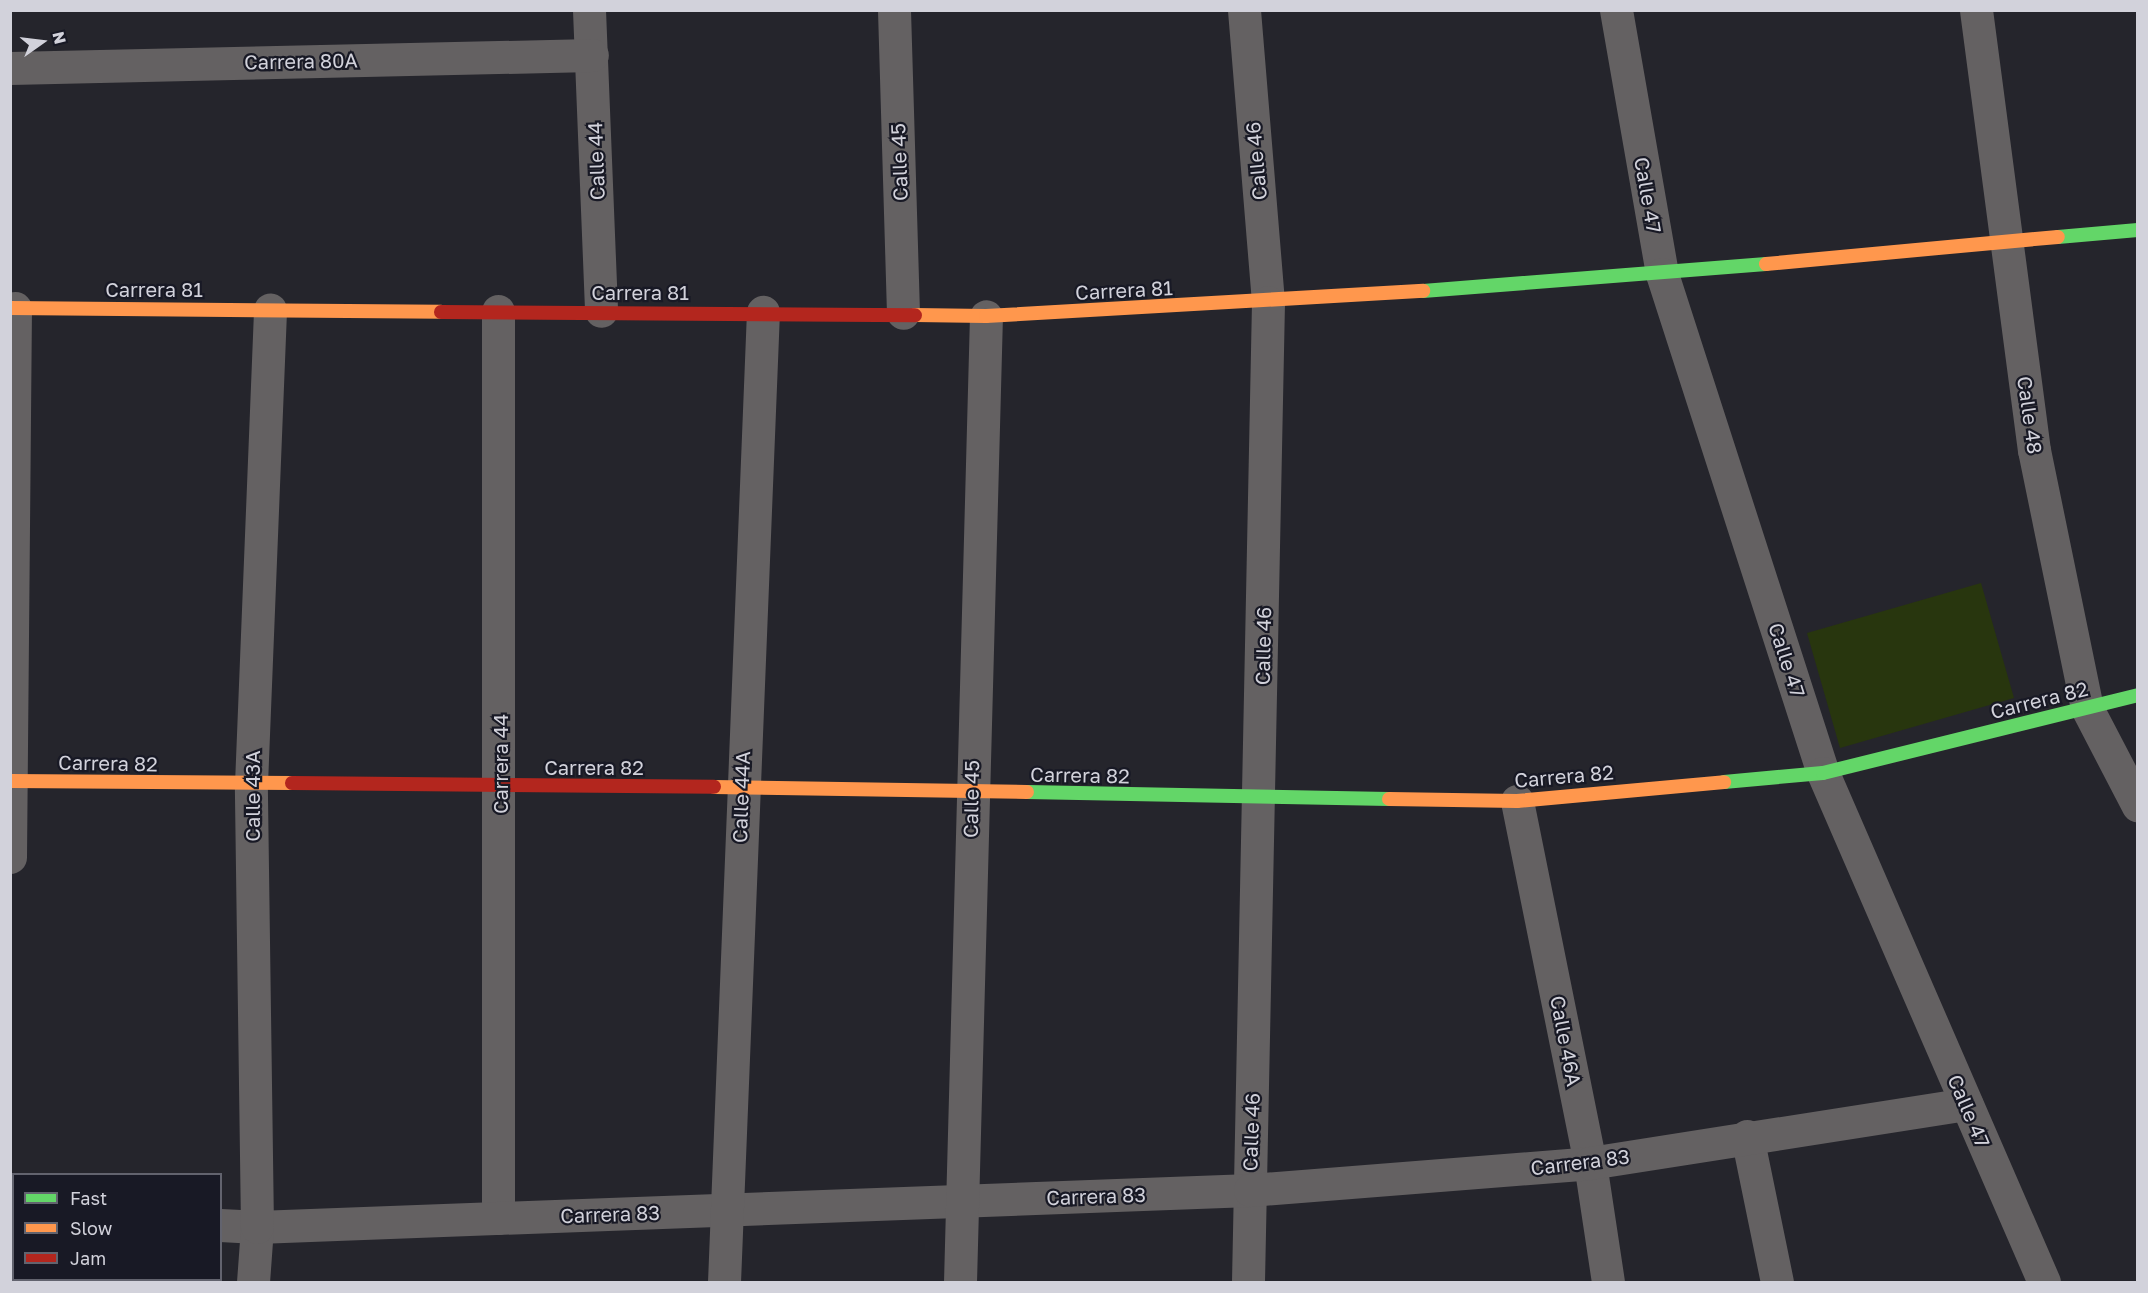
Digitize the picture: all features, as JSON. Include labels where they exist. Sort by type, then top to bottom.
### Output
[{"type":"street","name":"Calle 44","points":[[590,10],[601,311]]},
{"type":"street","name":"Calle 45","points":[[894,10],[903,313]]},
{"type":"street","name":"Calle 46","points":[[1244,10],[1268,302],[1261,799],[1248,1282]]},
{"type":"street","name":"Calle 47","points":[[1616,10],[1662,274],[1823,773],[2044,1282]]},
{"type":"street","name":"Calle 48","points":[[1976,10],[2034,450],[2087,708],[2138,806]]},
{"type":"street","name":"Carrera 80A","points":[[10,68],[592,55]]},
{"type":"street","name":"Carrera 81","points":[[13,308],[903,313],[986,316],[1268,302],[1662,274],[2138,230]]},
{"type":"street","points":[[10,856],[13,308]]},
{"type":"street","name":"Calle 43A","points":[[253,1282],[256,1227],[251,784],[270,309]]},
{"type":"street","name":"Carrera 44","points":[[498,311],[500,786],[498,1218]]},
{"type":"street","name":"Calle 44A","points":[[724,1282],[741,787],[763,312]]},
{"type":"street","name":"Calle 45","points":[[960,1282],[965,1201],[971,792],[986,316]]},
{"type":"street","name":"Carrera 82","points":[[11,781],[741,787],[1261,799],[1517,801],[1823,773],[2138,695]]},
{"type":"street","name":"Calle 46A","points":[[1517,801],[1590,1163],[1608,1282]]},
{"type":"street","name":"Carrera 83","points":[[222,1225],[256,1227],[1250,1190],[1590,1163],[1747,1136],[1966,1104]]},
{"type":"street","points":[[1747,1136],[1777,1282]]},
{"type":"green space","points":[[1981,583],[2014,698],[1840,748],[1807,633]]},
{"type":"traffic: fast","points":[[2058,237],[2138,230]]},
{"type":"traffic: fast","points":[[1423,291],[1766,264]]},
{"type":"traffic: fast","points":[[1724,782],[1823,773],[2138,695]]},
{"type":"traffic: fast","points":[[1027,792],[1389,799]]},
{"type":"traffic: slow","points":[[1766,264],[2058,237]]},
{"type":"traffic: slow","points":[[915,315],[986,316],[1423,291]]},
{"type":"traffic: slow","points":[[10,308],[441,312]]},
{"type":"traffic: slow","points":[[10,781],[292,783]]},
{"type":"traffic: slow","points":[[1389,799],[1517,801],[1724,782]]},
{"type":"traffic: slow","points":[[714,787],[1027,792]]},
{"type":"traffic: jam","points":[[441,312],[915,315]]},
{"type":"traffic: jam","points":[[292,783],[714,787]]}]
